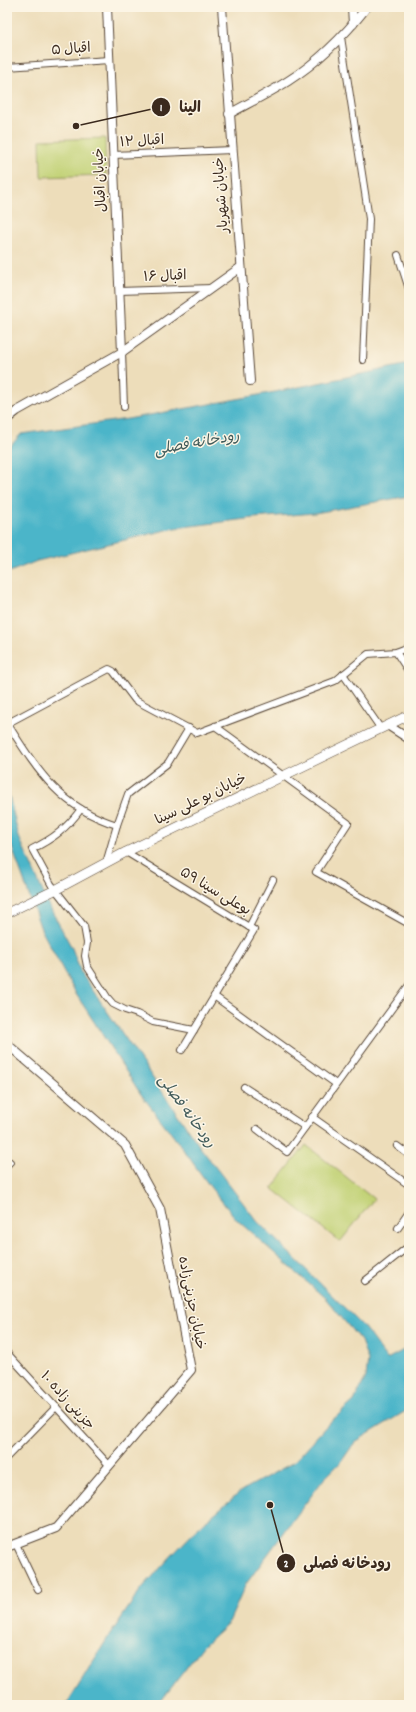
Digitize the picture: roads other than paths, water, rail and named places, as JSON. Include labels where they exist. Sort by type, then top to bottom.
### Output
[{"type":"main road","name":"خیابان بو علی سینا","points":[[7,913],[126,852],[409,715]]},
{"type":"street","name":"خیابان اقبال","points":[[107,7],[122,352]]},
{"type":"street","name":"خیابان شهریار","points":[[222,7],[250,382]]},
{"type":"street","points":[[352,7],[353,24]]},
{"type":"street","points":[[229,114],[289,80],[324,53],[341,37],[367,7]]},
{"type":"street","points":[[341,37],[369,219],[363,360]]},
{"type":"street","name":"اقبال ۵","points":[[7,67],[109,60]]},
{"type":"street","name":"اقبال ۱۲","points":[[113,155],[232,150]]},
{"type":"street","points":[[398,255],[409,289]]},
{"type":"street","points":[[7,419],[17,411],[122,352],[241,268]]},
{"type":"street","name":"اقبال ۱۶","points":[[119,291],[212,288]]},
{"type":"street","points":[[122,352],[124,407]]},
{"type":"street","points":[[117,825],[106,822],[81,809],[62,796],[39,771],[9,726],[10,722],[109,669],[113,671],[135,700],[197,733],[334,681],[368,654],[396,652],[409,647]]},
{"type":"street","points":[[396,652],[409,672]]},
{"type":"street","points":[[343,674],[385,727],[409,739]]},
{"type":"street","points":[[215,726],[348,824],[316,872],[409,924]]},
{"type":"street","points":[[106,863],[128,794],[168,763],[189,728]]},
{"type":"street","points":[[81,809],[60,833],[47,842],[32,849],[51,884],[84,926],[86,943],[85,956],[88,966],[110,1001],[124,1010],[137,1014],[152,1022],[194,1030]]},
{"type":"street","name":"بوعلی سینا ۵۹","points":[[126,852],[254,930],[182,1050]]},
{"type":"street","points":[[249,927],[273,880]]},
{"type":"street","points":[[257,1129],[287,1152],[409,985]]},
{"type":"street","points":[[214,996],[336,1084]]},
{"type":"street","name":"خیابان جزینی‌زاده","points":[[7,1044],[126,1145],[160,1209],[191,1370],[56,1528],[7,1548]]},
{"type":"street","points":[[244,1087],[305,1127]]},
{"type":"street","points":[[312,1117],[409,1185]]},
{"type":"street","points":[[397,1146],[409,1155]]},
{"type":"street","points":[[398,1228],[409,1212]]},
{"type":"street","points":[[365,1281],[409,1246]]},
{"type":"street","name":"جزینی زاده ۱۰","points":[[8,1356],[109,1465]]},
{"type":"street","points":[[7,1457],[56,1407]]},
{"type":"street","points":[[16,1544],[38,1590]]},
{"type":"water","points":[[409,364],[409,496],[315,513],[254,518],[175,528],[37,561],[7,573],[7,450],[21,434],[128,419],[275,392]]},
{"type":"water","points":[[7,787],[19,837],[49,906],[72,948],[81,973],[200,1147],[257,1221],[363,1326],[387,1359],[409,1347],[409,1409],[355,1442],[341,1462],[323,1480],[246,1584],[229,1622],[203,1646],[158,1705],[66,1705],[107,1639],[141,1589],[203,1523],[241,1491],[294,1462],[329,1423],[354,1401],[366,1377],[368,1360],[361,1341],[326,1299],[237,1220],[211,1188],[140,1093],[76,994],[41,929],[7,835]]},
{"type":"place","name":"الینا","points":[[76,126]]},
{"type":"place","name":"رودخانه فصلی","points":[[270,1505]]}]
